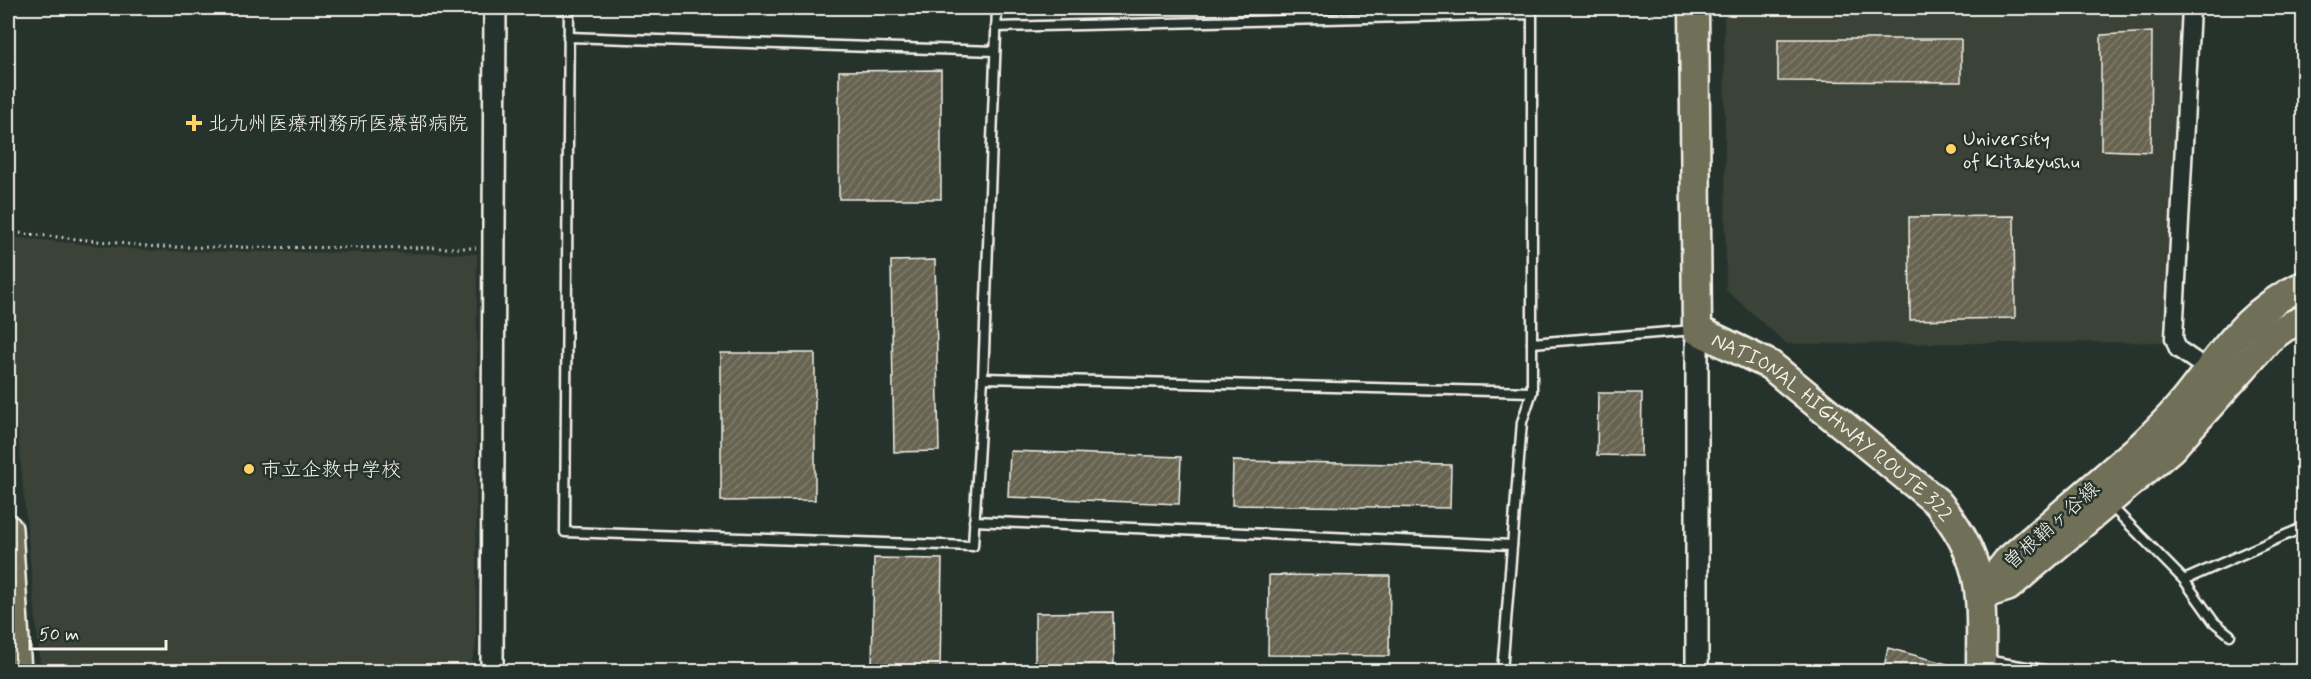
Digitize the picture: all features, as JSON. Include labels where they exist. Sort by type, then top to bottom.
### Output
[{"type":"highway","name":"NATIONAL HIGHWAY ROUTE 322","points":[[1694,8],[1697,330],[1770,364],[1937,502],[1956,525],[1969,549],[1977,573],[1980,595],[1981,666]]},
{"type":"main road","name":"曽根鞘ヶ谷線","points":[[1980,595],[2007,561],[2162,426],[2252,317],[2269,303],[2304,285]]},
{"type":"main road","name":"曽根鞘ヶ谷線","points":[[1980,595],[2008,587],[2109,504],[2171,449],[2269,339],[2304,319]]},
{"type":"main road","points":[[8,529],[17,672]]},
{"type":"street","points":[[492,672],[495,8]]},
{"type":"street","points":[[2191,8],[2174,338],[2178,349],[2207,369]]},
{"type":"street","points":[[1696,672],[1697,330]]},
{"type":"lane","points":[[569,8],[566,532],[973,546],[983,378],[997,8]]},
{"type":"lane","points":[[996,27],[1532,14],[1532,392],[1522,422],[1502,672]]},
{"type":"lane","points":[[568,37],[995,51]]},
{"type":"lane","points":[[1532,343],[1697,330]]},
{"type":"lane","points":[[983,378],[1532,392]]},
{"type":"lane","points":[[2109,504],[2184,580],[2214,622],[2230,634]]},
{"type":"lane","points":[[974,521],[1512,545]]},
{"type":"lane","points":[[2184,580],[2304,527]]},
{"type":"lane","points":[[1981,666],[2056,672]]},
{"type":"path","points":[[8,232],[157,247],[494,248]]},
{"type":"shaded area","name":"University of Kitakyushu","points":[[1724,8],[2187,8],[2165,342],[1787,344],[1726,290]]},
{"type":"shaded area","name":"市立企救中学校","points":[[8,237],[156,251],[477,254],[476,646],[469,671],[41,671],[8,333]]},
{"type":"building","points":[[2152,32],[2151,152],[2101,150],[2101,35]]},
{"type":"building","points":[[1778,39],[1961,39],[1961,82],[1778,81]]},
{"type":"building","points":[[941,70],[941,199],[839,199],[839,71]]},
{"type":"building","points":[[2014,216],[2015,318],[1910,320],[1909,217]]},
{"type":"building","points":[[935,260],[939,451],[894,452],[891,261]]},
{"type":"building","points":[[721,353],[815,353],[815,500],[721,501]]},
{"type":"building","points":[[1598,393],[1642,393],[1641,456],[1597,455]]},
{"type":"building","points":[[1010,451],[1181,457],[1179,504],[1008,497]]},
{"type":"building","points":[[1233,461],[1451,465],[1450,508],[1232,505]]},
{"type":"building","points":[[874,558],[942,559],[940,669],[872,668]]},
{"type":"building","points":[[1269,575],[1390,576],[1389,656],[1268,655]]},
{"type":"building","points":[[1113,612],[1114,668],[1035,669],[1035,613]]},
{"type":"building","points":[[1888,648],[1958,667],[1957,672],[1883,672]]},
{"type":"place","name":"北九州医療刑務所医療部病院","points":[[194,123]]},
{"type":"place","name":"University of Kitakyushu","points":[[1951,149]]},
{"type":"place","name":"市立企救中学校","points":[[249,469]]}]
